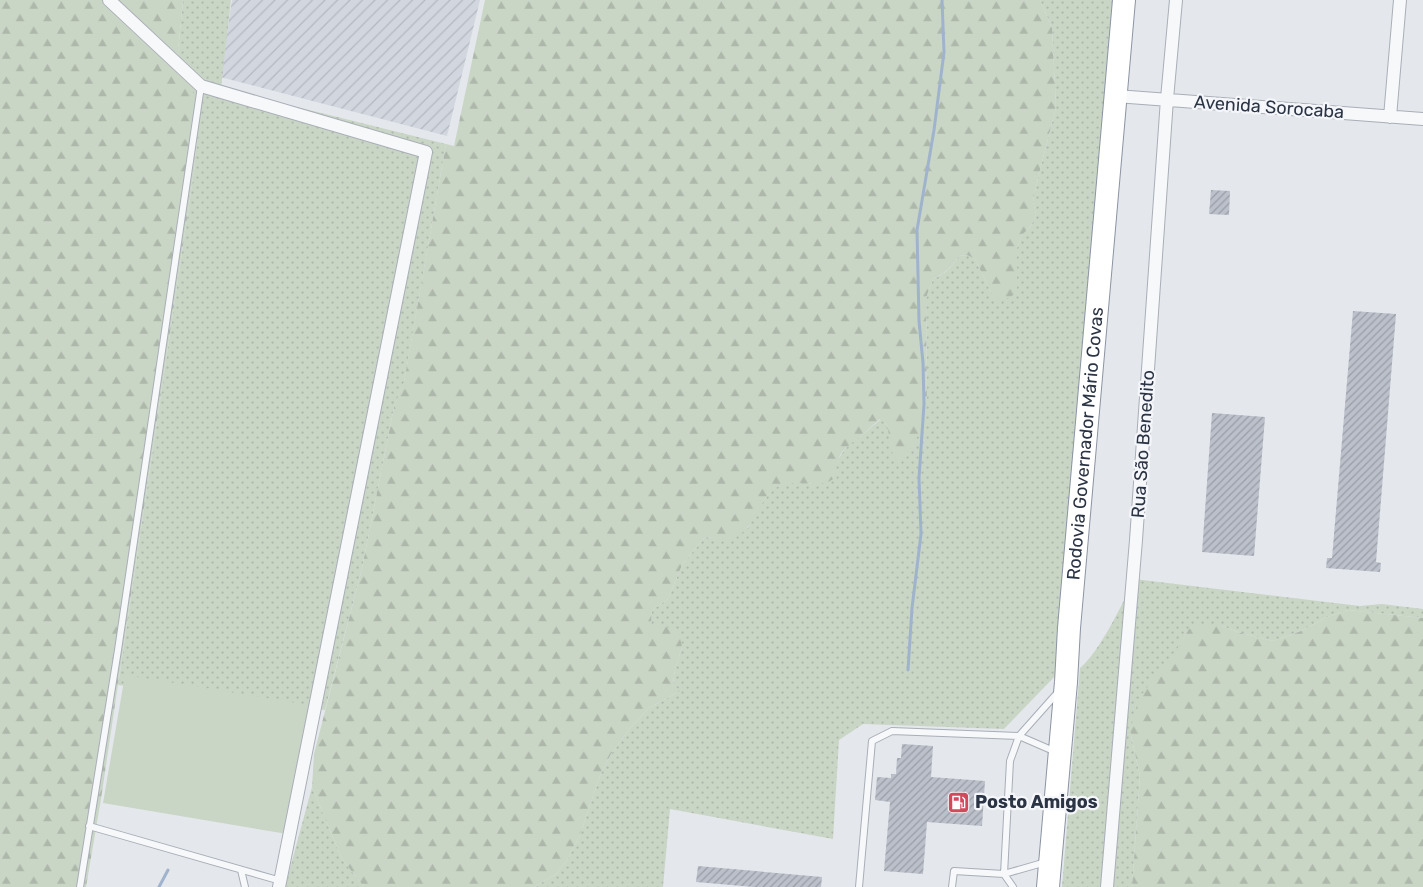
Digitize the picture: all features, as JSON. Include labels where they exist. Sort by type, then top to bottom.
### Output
[{"type":"highway","name":"Rodovia Governador Mário Covas","points":[[1048,887],[1124,0]]},
{"type":"street","points":[[110,0],[201,86],[426,152],[280,884]]},
{"type":"street","name":"Rua São Benedito","points":[[1107,887],[1147,395],[1166,99],[1176,0]]},
{"type":"street","points":[[1390,117],[1400,0]]},
{"type":"street","name":"Avenida Sorocaba","points":[[1116,96],[1423,119]]},
{"type":"lane","points":[[80,887],[119,641],[201,86]]},
{"type":"lane","points":[[1013,887],[1004,874],[1010,761],[1019,736],[1066,682]]},
{"type":"lane","points":[[859,887],[872,742],[892,731],[1019,736],[1059,753]]},
{"type":"lane","points":[[90,826],[241,870],[280,884]]},
{"type":"lane","points":[[952,887],[954,871],[1004,874],[1050,861]]},
{"type":"lane","points":[[241,870],[245,887]]},
{"type":"shaded area","points":[[232,0],[480,0],[447,136],[220,77]]},
{"type":"green space","points":[[0,0],[183,0],[177,62],[191,84],[199,117],[194,171],[101,799],[86,887],[0,887]]},
{"type":"green space","points":[[183,0],[231,0],[221,88],[446,144],[404,383],[394,407],[362,568],[325,710],[118,685],[194,171],[199,117],[177,62]]},
{"type":"green space","points":[[485,0],[1040,0],[1052,28],[1056,107],[1033,201],[1036,214],[1031,226],[1022,235],[1017,248],[1017,292],[1009,298],[997,299],[991,292],[975,259],[967,255],[959,256],[948,269],[933,279],[926,298],[927,405],[921,429],[912,448],[903,457],[894,461],[887,425],[880,419],[842,452],[837,463],[837,477],[825,483],[787,483],[777,487],[766,497],[744,531],[727,541],[705,537],[682,565],[668,599],[652,610],[651,625],[678,629],[682,647],[675,669],[673,684],[680,691],[649,708],[630,728],[611,754],[601,773],[579,837],[567,860],[556,874],[534,887],[364,887],[342,859],[312,787],[314,754],[362,568],[394,407],[404,382],[446,144],[454,146]]},
{"type":"green space","points":[[1040,0],[1117,0],[1061,670],[1004,729],[863,724],[839,740],[833,839],[670,809],[663,887],[534,887],[556,874],[567,860],[579,837],[601,773],[611,754],[630,728],[649,708],[680,691],[673,685],[675,669],[682,647],[651,625],[652,610],[668,599],[682,565],[705,537],[714,538],[748,528],[757,511],[774,488],[779,485],[795,482],[811,484],[835,467],[848,445],[881,419],[887,425],[890,436],[927,405],[926,298],[933,279],[948,270],[959,256],[967,255],[975,259],[991,292],[1016,292],[1017,248],[1022,235],[1031,226],[1036,214],[1033,201],[1056,107],[1052,28]]},
{"type":"green space","points":[[1134,579],[1360,606],[1382,604],[1423,609],[1423,618],[1348,610],[1273,641],[1222,626],[1189,629],[1130,731],[1140,776],[1132,887],[1062,887],[1080,668],[1102,640]]},
{"type":"green space","points":[[1348,610],[1423,618],[1423,887],[1132,887],[1140,776],[1130,731],[1139,698],[1177,649],[1189,629],[1201,624],[1222,626],[1273,641]]},
{"type":"green space","points":[[125,675],[309,705],[287,834],[103,803]]},
{"type":"green space","points":[[312,787],[342,859],[364,887],[285,887]]},
{"type":"building","points":[[1211,190],[1230,191],[1229,215],[1209,214]]},
{"type":"building","points":[[1353,311],[1396,314],[1376,562],[1381,563],[1380,572],[1326,568],[1327,558],[1332,558]]},
{"type":"building","points":[[1212,413],[1265,417],[1254,556],[1202,552]]},
{"type":"building","points":[[902,744],[933,746],[931,777],[985,781],[982,826],[927,822],[923,874],[884,871],[890,802],[875,800],[877,777],[891,778],[891,774],[896,774],[897,758],[901,758]]},
{"type":"building","points":[[698,866],[822,877],[821,887],[754,887],[696,882]]},
{"type":"waterway","points":[[908,670],[912,608],[921,534],[919,478],[924,404],[919,321],[917,230],[934,130],[944,52],[942,0]]},
{"type":"waterway","points":[[159,887],[168,870]]},
{"type":"place","name":"Posto Amigos","points":[[959,802]]}]
